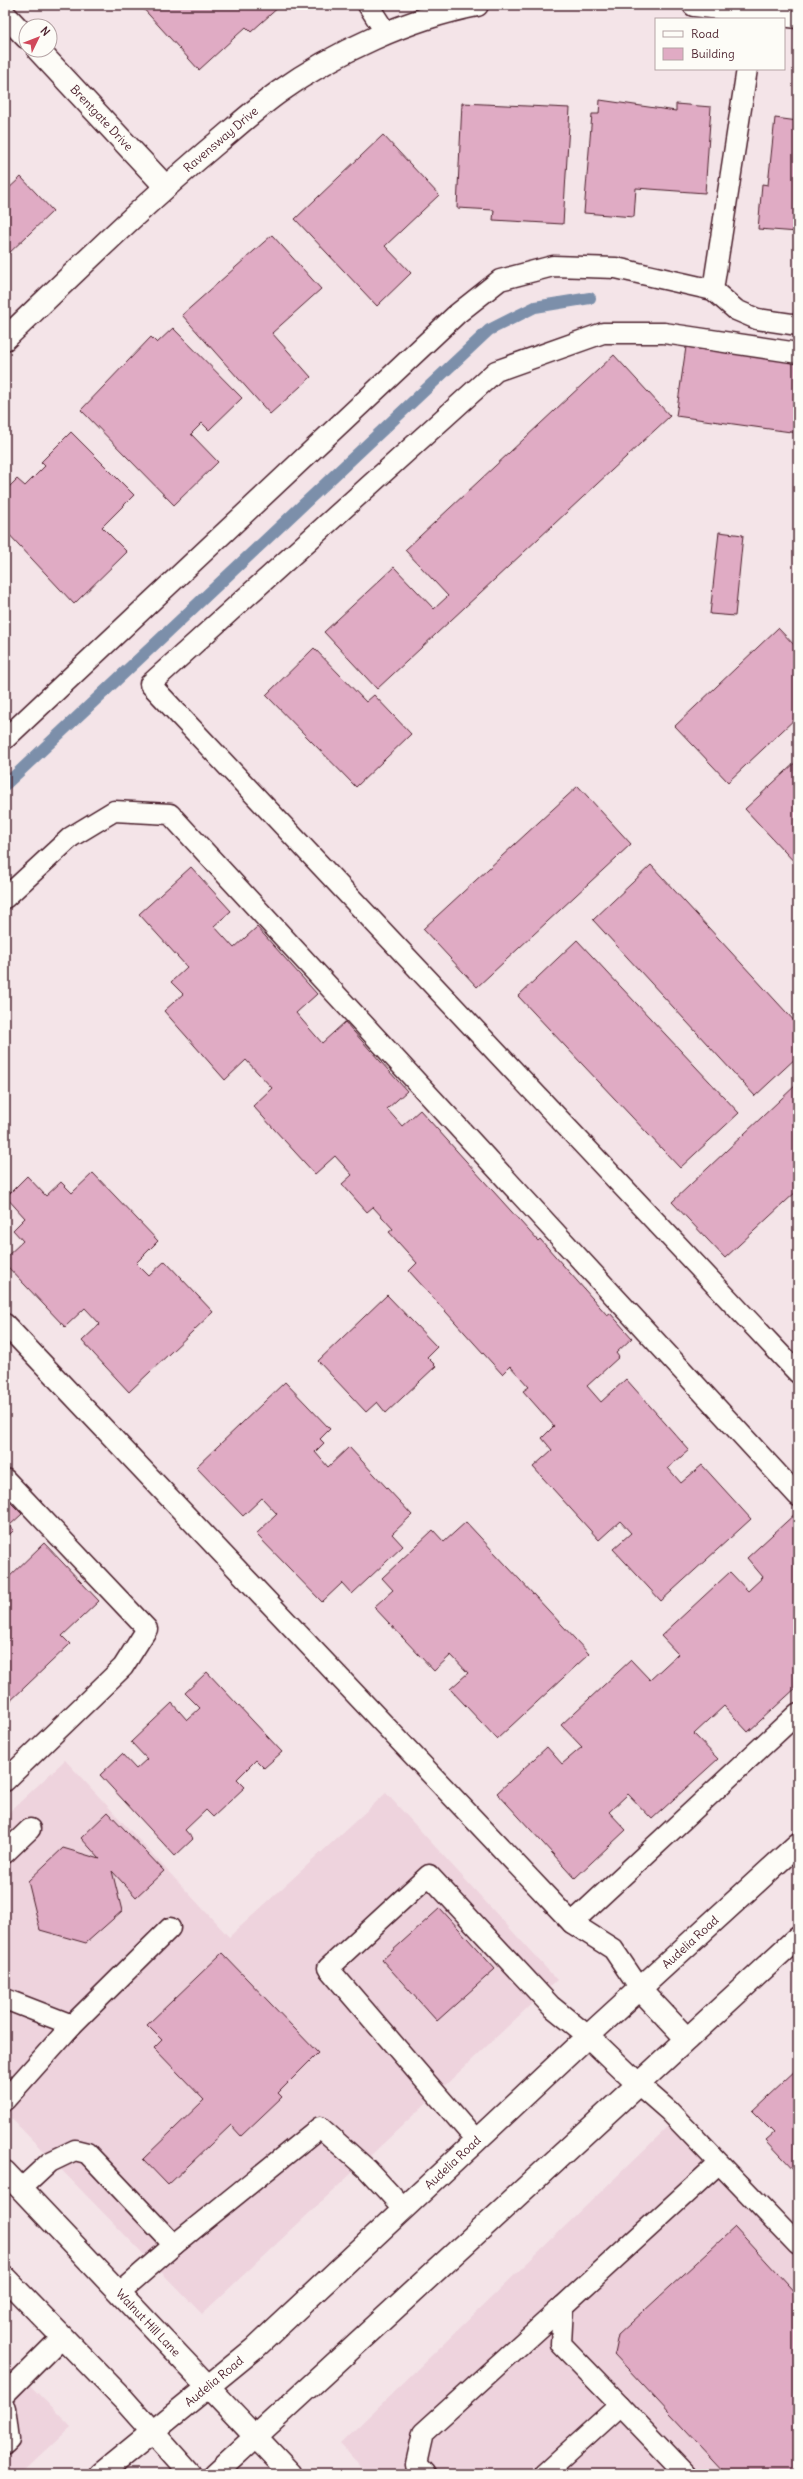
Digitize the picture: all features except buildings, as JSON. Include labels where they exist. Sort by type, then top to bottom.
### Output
[{"type":"main road","name":"Ravensway Drive","points":[[5,339],[165,186],[279,92],[337,57],[386,34],[450,10],[477,5]]},
{"type":"main road","points":[[694,5],[755,16],[798,17]]},
{"type":"main road","points":[[5,15],[18,29]]},
{"type":"main road","name":"Brentgate Drive","points":[[45,58],[165,186]]},
{"type":"main road","name":"Audelia Road","points":[[101,2474],[254,2349],[588,2036],[798,1844]]},
{"type":"main road","points":[[215,2474],[637,2083],[798,1937]]},
{"type":"main road","points":[[640,1989],[687,2039]]},
{"type":"main road","points":[[588,2036],[637,2083]]},
{"type":"main road","name":"Walnut Hill Lane","points":[[5,2172],[292,2474]]},
{"type":"main road","points":[[5,2278],[152,2431],[190,2474]]},
{"type":"lane","points":[[368,5],[386,34]]},
{"type":"lane","points":[[713,290],[747,70]]},
{"type":"lane","points":[[5,739],[457,314],[500,280],[553,266],[616,268],[713,290],[736,310],[750,316],[798,325]]},
{"type":"lane","points":[[798,353],[664,333],[603,333],[496,372],[150,684],[798,1374]]},
{"type":"lane","points":[[5,898],[71,837],[114,811],[170,814],[798,1496]]},
{"type":"lane","points":[[5,1324],[572,1923],[613,1949],[640,1989]]},
{"type":"lane","points":[[5,1479],[146,1629],[123,1667],[5,1781]]},
{"type":"lane","points":[[572,1923],[798,1713]]},
{"type":"lane","points":[[5,1853],[30,1829]]},
{"type":"lane","points":[[476,2140],[328,1968],[429,1875],[551,2006],[588,2036]]},
{"type":"lane","points":[[5,2100],[72,2025],[170,1928]]},
{"type":"lane","points":[[5,1999],[72,2025]]},
{"type":"lane","points":[[637,2083],[669,2112],[798,2245]]},
{"type":"lane","points":[[120,2292],[174,2244],[320,2127],[367,2169],[403,2208]]},
{"type":"lane","points":[[21,2189],[50,2162],[75,2150],[87,2153],[174,2244]]},
{"type":"lane","points":[[425,2474],[416,2464],[423,2433],[718,2164]]},
{"type":"lane","points":[[563,2306],[561,2344],[686,2474]]},
{"type":"lane","points":[[5,2394],[61,2338]]},
{"type":"lane","points":[[544,2474],[620,2405]]},
{"type":"lane","points":[[5,2408],[9,2440],[5,2444]]},
{"type":"shaded area","points":[[65,1760],[229,1937],[386,1793],[557,1980],[202,2314],[5,2112],[5,1816]]},
{"type":"shaded area","points":[[676,2119],[798,2254],[798,2474],[368,2474],[340,2444]]},
{"type":"shaded area","points":[[5,2360],[71,2427],[21,2474],[5,2474]]},
{"type":"waterway","points":[[5,785],[489,330],[535,307],[590,298]]}]
